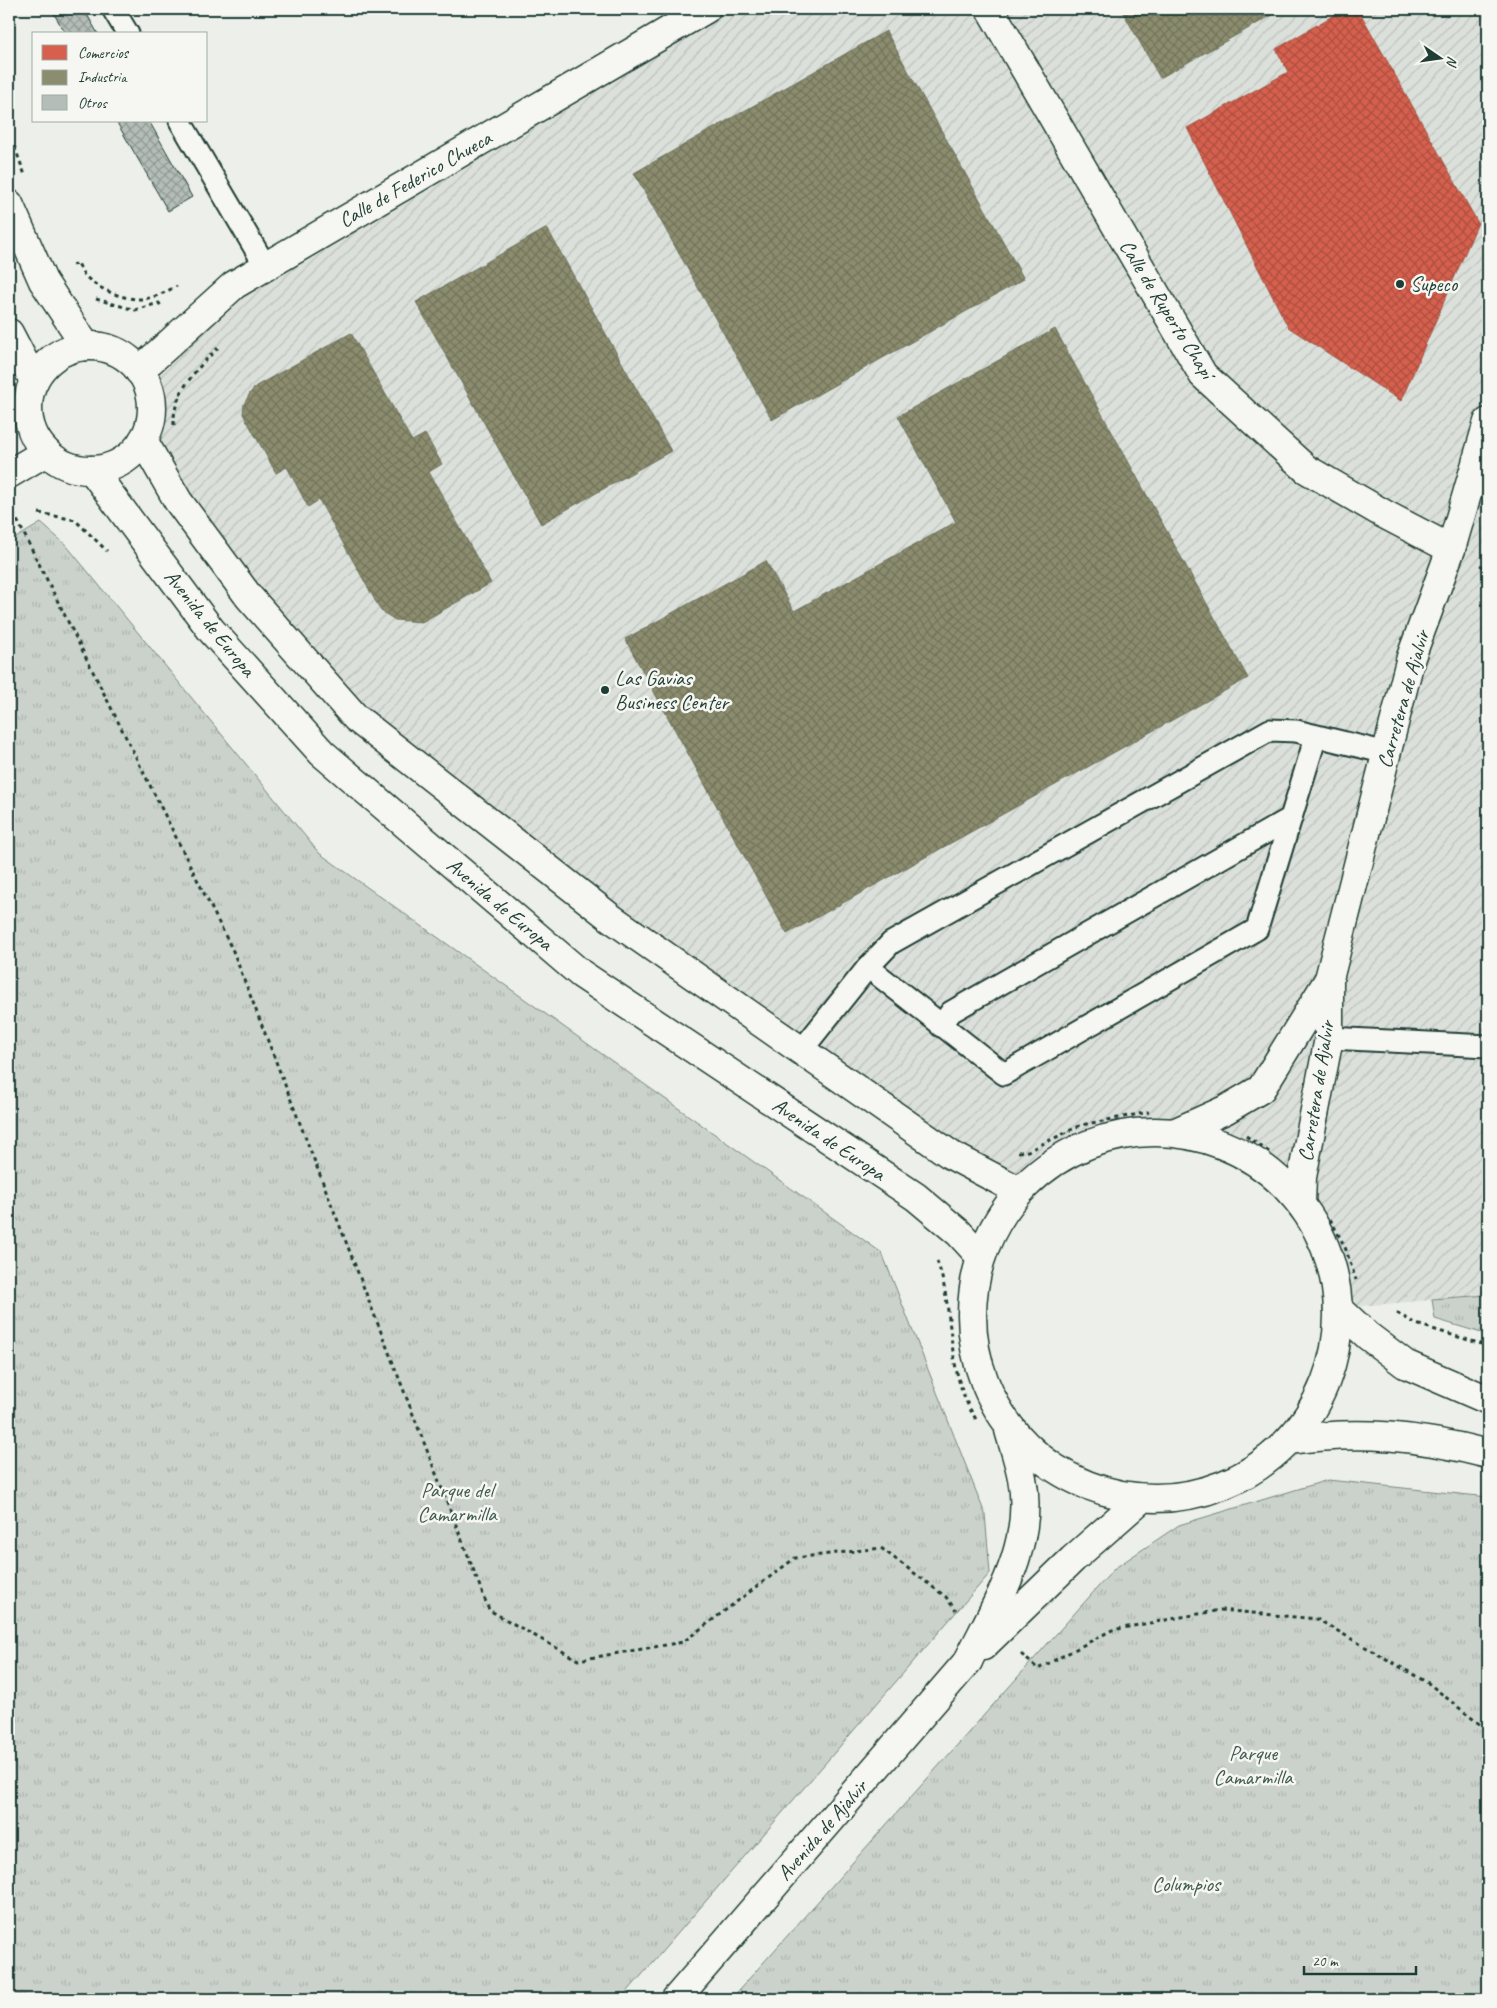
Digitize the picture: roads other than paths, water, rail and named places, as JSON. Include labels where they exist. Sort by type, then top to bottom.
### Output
[{"type":"street","name":"Calle de Federico Chueca","points":[[139,371],[182,330],[234,285],[706,9]]},
{"type":"street","name":"Calle de Ruperto Chapí","points":[[990,9],[1203,375],[1306,469],[1384,514],[1451,549]]},
{"type":"street","points":[[9,204],[44,281],[86,346]]},
{"type":"street","points":[[9,333],[34,381]]},
{"type":"street","points":[[86,346],[106,348],[124,357],[139,371],[148,388],[152,406],[150,423],[143,440],[130,456],[118,463],[92,470],[67,466],[46,452],[34,437],[28,418],[28,399],[34,381],[43,367],[56,356],[70,349],[86,346]]},
{"type":"street","name":"Carretera de Ajalvir","points":[[1301,1203],[1302,1177],[1329,1038],[1329,980],[1411,657],[1451,549],[1488,422]]},
{"type":"street","points":[[143,440],[178,501],[250,597],[356,718],[611,918],[951,1155],[1019,1191]]},
{"type":"street","points":[[9,474],[46,452]]},
{"type":"street","name":"Avenida de Europa","points":[[92,470],[212,630],[322,753],[581,974],[916,1198],[958,1233],[981,1257]]},
{"type":"street","name":"Carretera de Ajalvir","points":[[1176,1132],[1225,1110],[1261,1089],[1329,980]]},
{"type":"street","points":[[1142,1131],[1176,1132],[1224,1144],[1245,1154],[1285,1185],[1301,1203],[1317,1228],[1328,1255],[1335,1281],[1338,1308],[1334,1356],[1318,1400],[1290,1440],[1247,1474],[1204,1492],[1196,1495],[1141,1499],[1115,1496],[1066,1477],[1031,1451],[1007,1426],[989,1395],[977,1362],[971,1327],[973,1292],[981,1257],[996,1222],[1019,1191],[1040,1172],[1064,1155],[1110,1136],[1142,1131]]},
{"type":"street","points":[[1338,1308],[1368,1336],[1405,1364],[1488,1400]]},
{"type":"street","name":"Avenida de Ajalvir","points":[[968,1661],[1015,1565],[1025,1514],[1022,1478],[1007,1426]]},
{"type":"street","points":[[1290,1440],[1333,1434],[1377,1434],[1461,1447],[1488,1454]]},
{"type":"street","name":"Avenida de Ajalvir","points":[[676,1999],[968,1661],[1073,1558],[1141,1499]]},
{"type":"lane","points":[[113,9],[127,32]]},
{"type":"lane","points":[[181,122],[266,266]]},
{"type":"lane","points":[[802,1050],[868,966],[891,943],[1270,730],[1296,731],[1387,753]]},
{"type":"lane","points":[[868,966],[941,1026],[1004,1074],[1257,929],[1316,736]]},
{"type":"lane","points":[[941,1026],[952,1012],[1291,818]]},
{"type":"lane","points":[[1329,1038],[1488,1046]]},
{"type":"place","name":"Supeco","points":[[1400,284]]},
{"type":"place","name":"Las Gavias Business Center","points":[[605,690]]},
{"type":"park label","name":"Parque del Camarmilla","points":[[457,1502]]},
{"type":"park label","name":"Parque Camarmilla","points":[[1253,1765]]},
{"type":"park label","name":"Columpios","points":[[1186,1884]]}]
